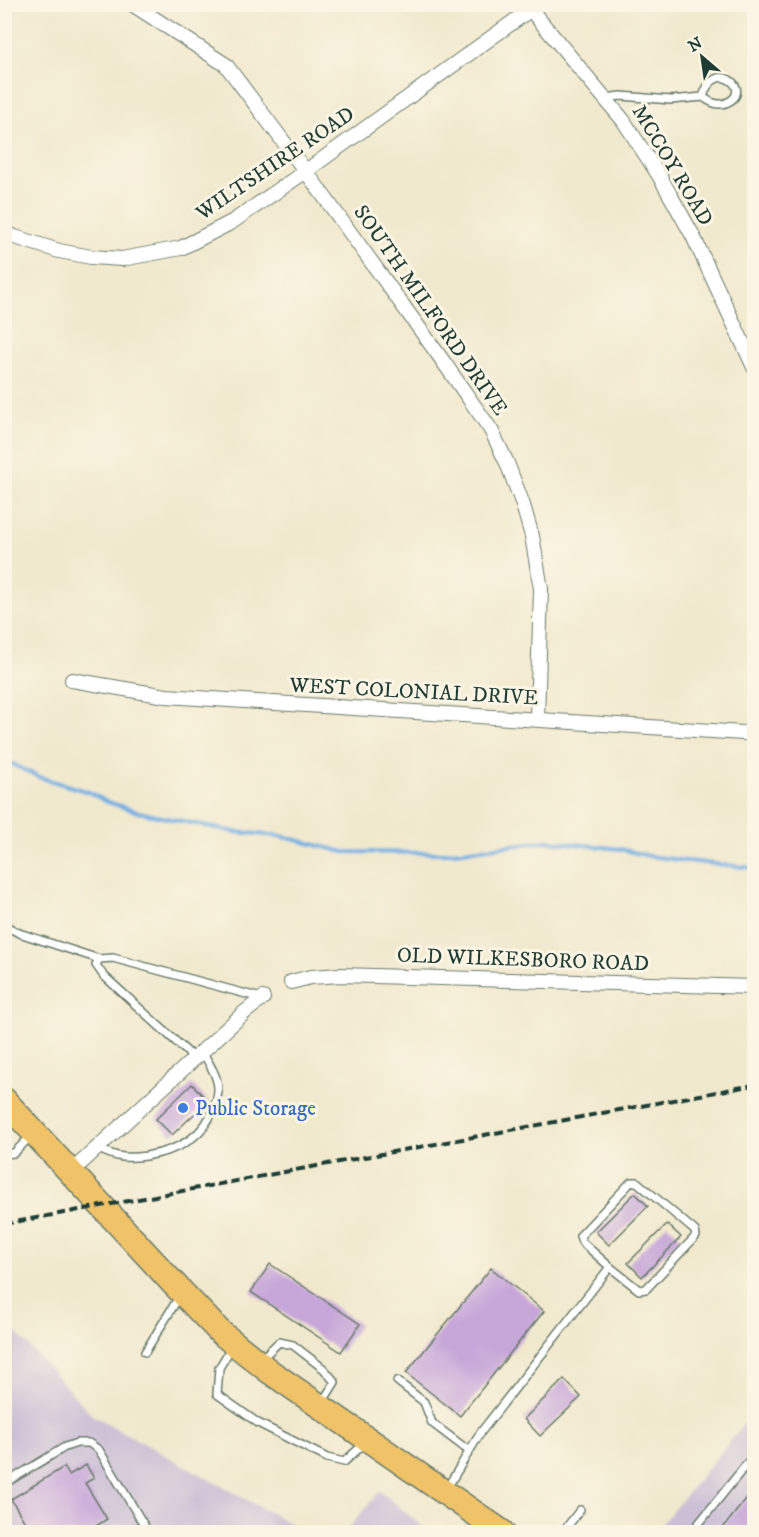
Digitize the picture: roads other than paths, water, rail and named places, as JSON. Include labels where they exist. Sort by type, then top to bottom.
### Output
[{"type":"highway","points":[[4,1100],[220,1332],[320,1407],[502,1533]]},
{"type":"street","name":"SOUTH MILFORD DRIVE","points":[[132,4],[226,64],[306,171],[491,430],[522,502],[529,525],[541,590],[537,719]]},
{"type":"street","name":"WILTSHIRE ROAD","points":[[4,232],[60,251],[91,257],[122,259],[182,248],[232,222],[306,171],[532,6]]},
{"type":"street","name":"MCCOY ROAD","points":[[532,6],[623,120],[660,177],[693,236],[754,367]]},
{"type":"street","name":"WEST COLONIAL DRIVE","points":[[72,680],[166,696],[743,733],[754,731]]},
{"type":"street","name":"OLD WILKESBORO ROAD","points":[[291,982],[311,977],[340,975],[754,987]]},
{"type":"street","points":[[71,1172],[198,1054],[263,998]]},
{"type":"lane","points":[[605,98],[621,96],[671,100],[704,97],[717,105],[725,104],[732,99],[737,93],[737,87],[725,77],[718,77],[705,89],[704,97]]},
{"type":"lane","points":[[4,925],[19,933],[99,959],[113,958],[263,998]]},
{"type":"lane","points":[[97,1148],[126,1158],[158,1154],[185,1144],[205,1126],[211,1116],[218,1093],[212,1069],[198,1054],[103,975],[96,965],[99,959]]},
{"type":"lane","points":[[4,1154],[14,1153],[35,1132]]},
{"type":"lane","points":[[631,1182],[637,1182],[695,1231],[696,1236],[646,1289],[639,1290],[610,1267],[582,1242],[580,1236],[631,1182]]},
{"type":"lane","points":[[444,1492],[481,1432],[610,1267]]},
{"type":"lane","points":[[145,1352],[182,1292]]},
{"type":"lane","points":[[258,1362],[279,1341],[292,1345],[324,1369],[335,1382],[320,1407]]},
{"type":"lane","points":[[234,1343],[219,1368],[217,1394],[258,1424],[327,1458],[344,1462],[368,1440]]},
{"type":"lane","points":[[397,1381],[424,1402],[432,1423],[470,1450]]},
{"type":"lane","points":[[4,1484],[65,1447],[77,1443],[89,1443],[99,1450],[148,1533]]},
{"type":"lane","points":[[692,1533],[754,1455]]},
{"type":"lane","points":[[563,1533],[580,1510]]},
{"type":"waterway","points":[[4,760],[39,777],[89,792],[105,801],[138,812],[235,832],[281,836],[344,852],[444,853],[549,841],[620,849],[649,856],[754,868]]},
{"type":"railway","points":[[4,1224],[754,1085]]},
{"type":"place","name":"Public Storage","points":[[183,1108]]}]
